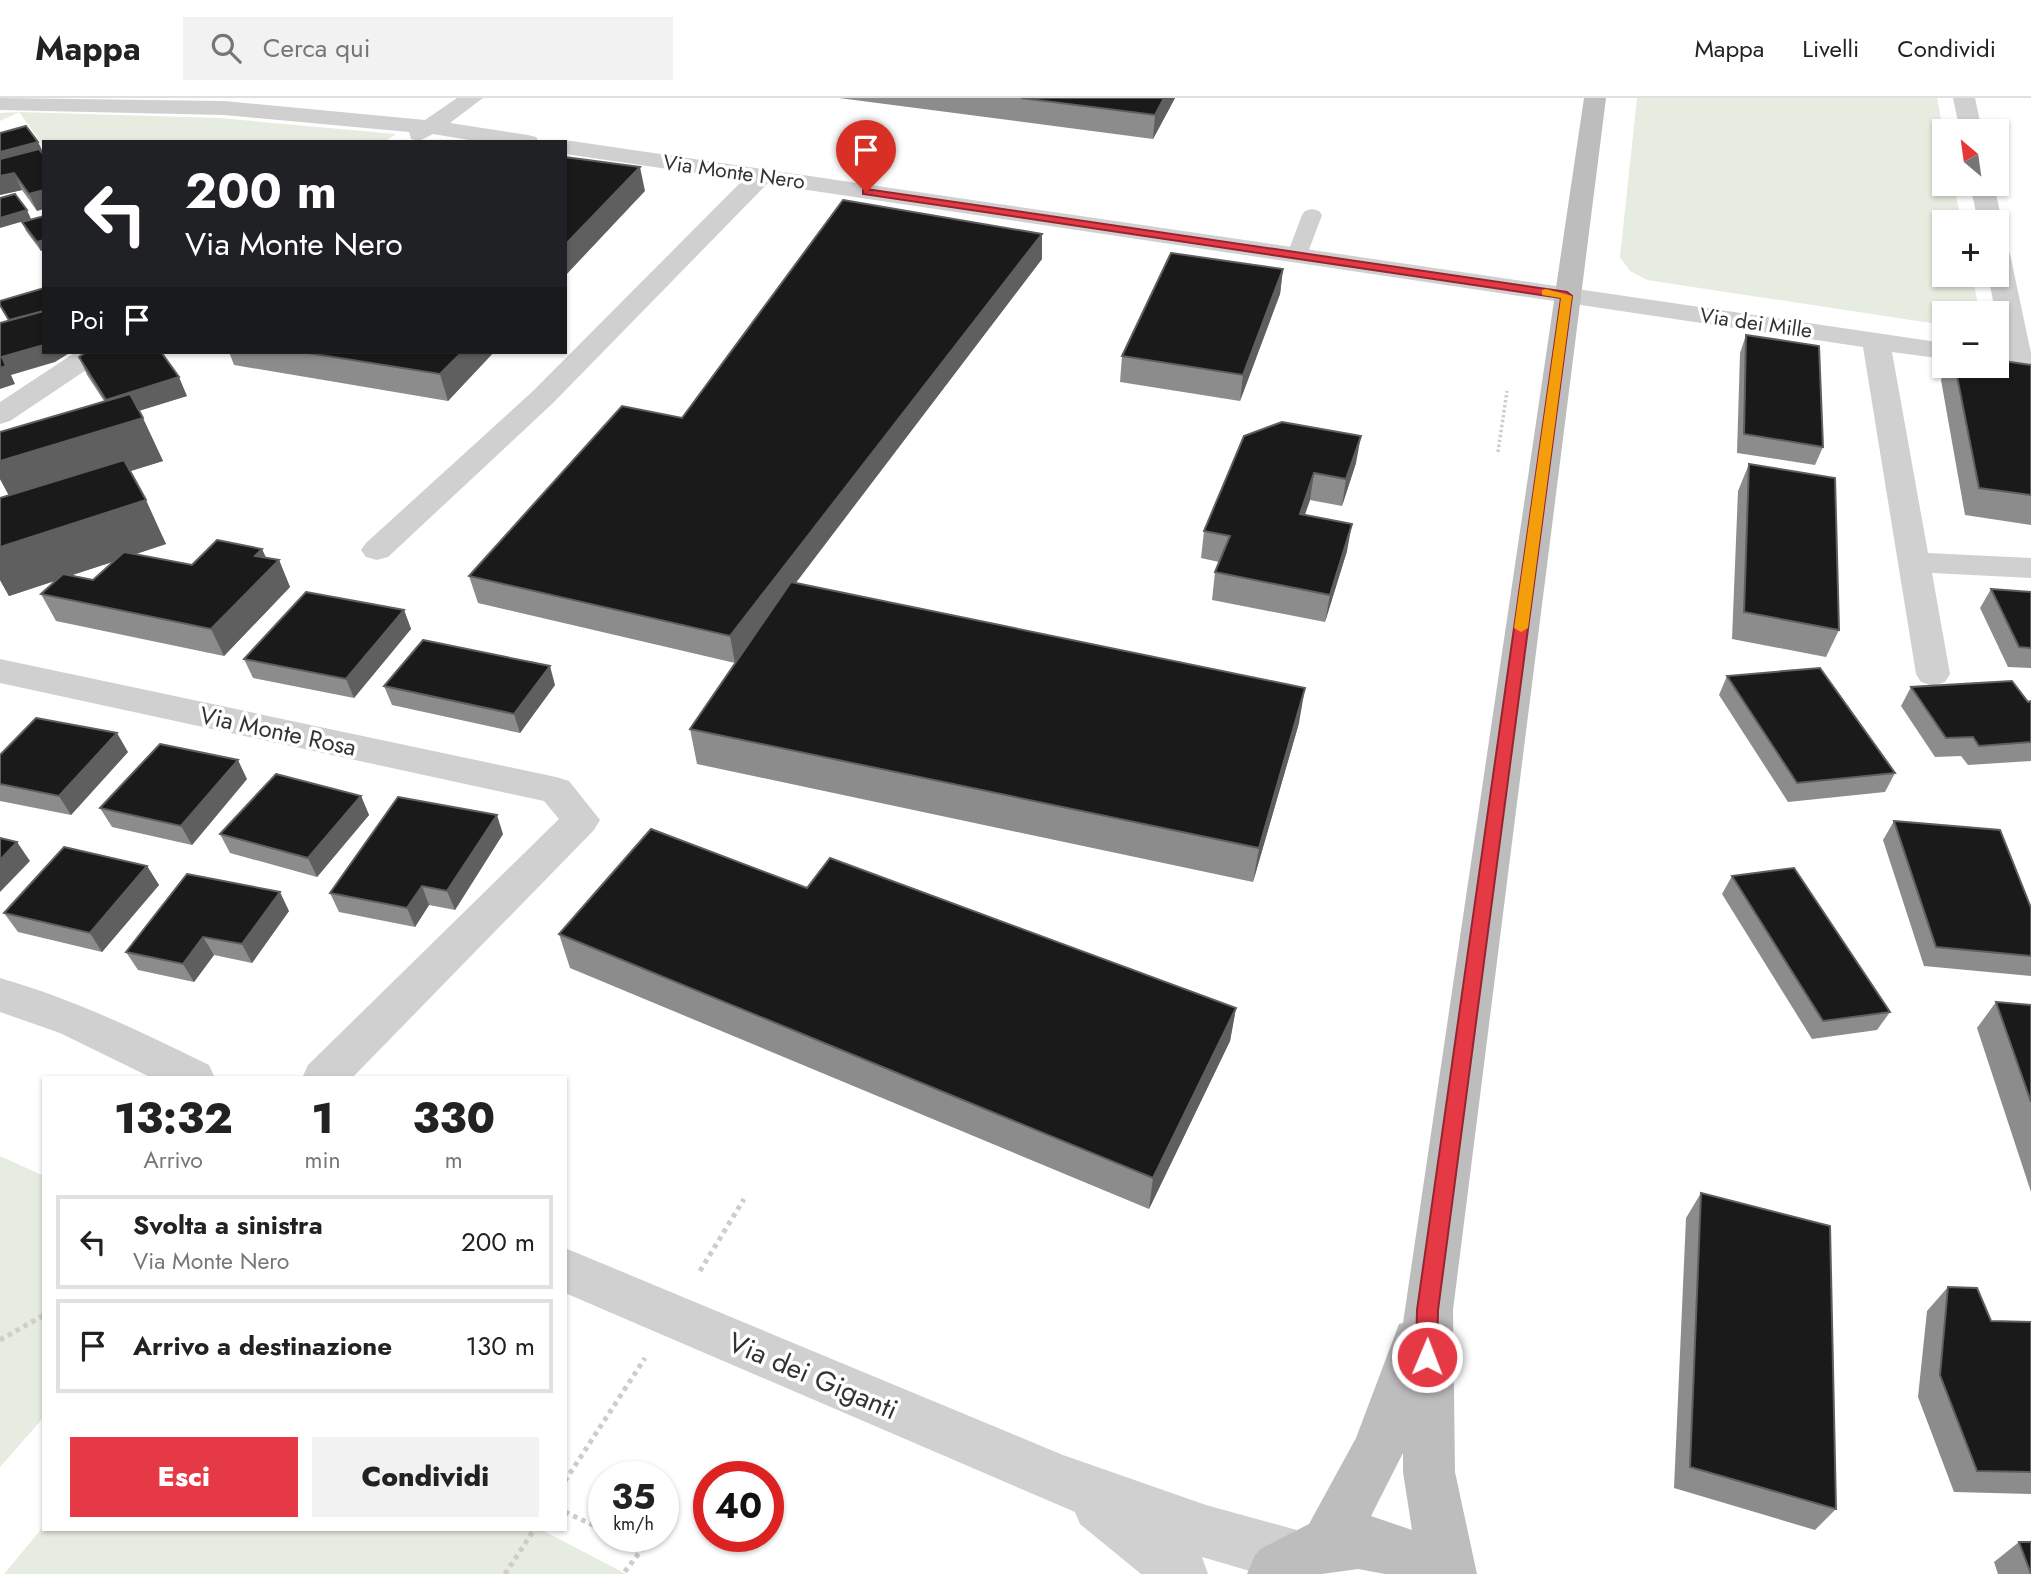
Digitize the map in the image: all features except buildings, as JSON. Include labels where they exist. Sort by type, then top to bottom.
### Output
[{"type":"street","points":[[410,140],[472,98]]},
{"type":"street","points":[[1450,1574],[1437,1525],[1429,1472],[1427,1310],[1595,98]]},
{"type":"street","points":[[1964,98],[1968,119]]},
{"type":"street","points":[[0,103],[26,100],[225,108],[429,127],[515,140]]},
{"type":"street","name":"Via Monte Nero","points":[[567,147],[1567,296]]},
{"type":"street","points":[[377,550],[543,397],[761,176]]},
{"type":"street","points":[[2003,287],[2016,362]]},
{"type":"street","name":"Via dei Mille","points":[[1567,296],[1932,349]]},
{"type":"street","points":[[1876,341],[1933,674]]},
{"type":"street","points":[[0,415],[91,354]]},
{"type":"street","points":[[1913,562],[2031,568]]},
{"type":"street","name":"Via Monte Rosa","points":[[0,671],[556,790],[581,820],[326,1076]]},
{"type":"street","points":[[0,995],[27,1002],[107,1035],[189,1076]]},
{"type":"street","name":"Via dei Giganti","points":[[567,1271],[1062,1481],[1206,1531],[1299,1558]]},
{"type":"street","points":[[1299,1558],[1377,1452],[1427,1310]]},
{"type":"street","name":"Via dei Giganti","points":[[1062,1481],[1138,1534],[1181,1574]]},
{"type":"street","points":[[1299,1558],[1370,1542],[1415,1557],[1438,1574]]},
{"type":"lane","points":[[1297,255],[1312,215]]},
{"type":"path","points":[[1497,458],[1510,378]]},
{"type":"path","points":[[0,1340],[42,1316]]},
{"type":"path","points":[[567,1513],[588,1523]]},
{"type":"path","points":[[505,1574],[533,1531]]},
{"type":"path","points":[[623,1574],[640,1552]]},
{"type":"shaded area","points":[[1637,98],[1937,98],[1941,119],[1932,119],[1932,196],[1956,196],[1959,210],[1932,210],[1932,287],[1974,287],[1977,301],[1932,301],[1932,323],[1647,280],[1630,271],[1620,257]]},
{"type":"shaded area","points":[[19,112],[219,118],[396,134],[387,140],[42,140],[42,144]]},
{"type":"shaded area","points":[[19,112],[0,121],[0,113]]},
{"type":"shaded area","points":[[0,1156],[42,1175],[42,1419],[0,1467]]},
{"type":"shaded area","points":[[42,1528],[42,1531],[544,1531],[626,1574],[4,1574]]},
{"type":"slow traffic","points":[[1521,628],[1567,296],[1546,293]]},
{"type":"route","points":[[866,192],[1567,296],[1427,1310],[1427,1357]]}]
